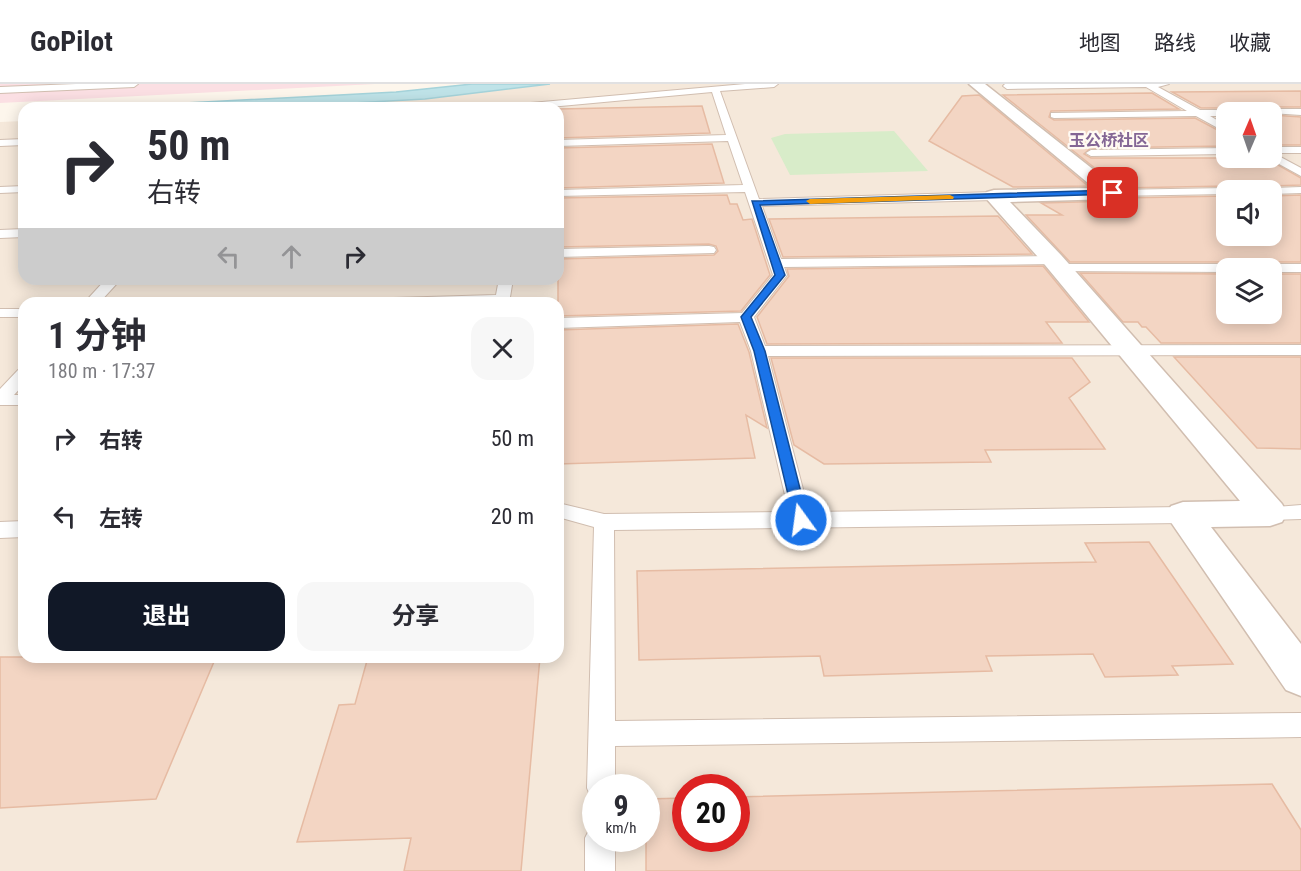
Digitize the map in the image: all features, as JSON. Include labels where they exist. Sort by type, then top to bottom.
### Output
[{"type":"street","points":[[976,84],[1113,193]]},
{"type":"street","points":[[994,196],[1113,193]]},
{"type":"street","points":[[994,196],[1056,264],[1270,513]]},
{"type":"street","points":[[1183,515],[1270,513]]},
{"type":"street","points":[[1183,515],[1301,677]]},
{"type":"lane","points":[[0,90],[134,84]]},
{"type":"lane","points":[[564,103],[774,84]]},
{"type":"lane","points":[[1148,84],[1216,124]]},
{"type":"lane","points":[[1007,86],[1165,84]]},
{"type":"lane","points":[[564,323],[746,317],[780,275],[715,89]]},
{"type":"lane","points":[[1282,112],[1301,112]]},
{"type":"lane","points":[[1054,115],[1216,113]]},
{"type":"lane","points":[[564,143],[732,138]]},
{"type":"lane","points":[[0,143],[18,142]]},
{"type":"lane","points":[[1282,150],[1301,150]]},
{"type":"lane","points":[[1091,153],[1216,151]]},
{"type":"lane","points":[[1282,162],[1301,172]]},
{"type":"lane","points":[[0,190],[18,189]]},
{"type":"lane","points":[[564,193],[750,189]]},
{"type":"lane","points":[[1282,191],[1301,190]]},
{"type":"lane","points":[[1113,193],[1216,191]]},
{"type":"lane","points":[[755,203],[994,196]]},
{"type":"lane","points":[[0,234],[18,233]]},
{"type":"lane","points":[[564,253],[710,250]]},
{"type":"lane","points":[[776,263],[1301,268]]},
{"type":"lane","points":[[97,297],[108,285]]},
{"type":"lane","points":[[0,313],[18,312]]},
{"type":"lane","points":[[746,317],[759,351],[801,520]]},
{"type":"lane","points":[[759,351],[1301,351]]},
{"type":"lane","points":[[0,400],[18,380]]},
{"type":"lane","points":[[0,400],[18,400]]},
{"type":"lane","points":[[564,510],[603,522],[1183,515]]},
{"type":"lane","points":[[1270,513],[1301,512]]},
{"type":"lane","points":[[601,774],[603,522]]},
{"type":"lane","points":[[0,530],[18,529]]},
{"type":"lane","points":[[602,734],[1301,725]]},
{"type":"lane","points":[[600,852],[600,871]]},
{"type":"shaded area","points":[[0,84],[375,84],[18,102],[0,103]]},
{"type":"shaded area","points":[[550,84],[1301,84],[1301,871],[0,871],[0,122],[18,121],[18,285],[564,285],[564,102],[370,102],[425,99]]},
{"type":"green space","points":[[894,131],[928,171],[790,175],[771,138],[785,134]]},
{"type":"water","points":[[472,84],[550,84],[425,99],[371,102],[204,102],[396,92]]},
{"type":"building","points":[[1301,91],[1301,107],[1282,107],[1282,102],[1216,102],[1216,108],[1201,108],[1172,92]]},
{"type":"building","points":[[1152,93],[1179,109],[1051,111],[1049,117],[1054,120],[1195,118],[1216,129],[1216,146],[1091,148],[1084,154],[1091,158],[1216,158],[1216,168],[1282,167],[1301,178],[1301,185],[1282,186],[1282,180],[1216,180],[1216,186],[1120,188],[1003,95]]},
{"type":"building","points":[[979,95],[1088,186],[1013,187],[929,141],[962,96]]},
{"type":"building","points":[[702,106],[710,133],[564,138],[564,109]]},
{"type":"building","points":[[1282,116],[1301,117],[1301,145],[1282,145]]},
{"type":"building","points":[[712,144],[724,183],[564,188],[564,148]]},
{"type":"building","points":[[727,195],[730,204],[737,204],[743,220],[752,219],[770,275],[741,311],[564,316],[564,297],[558,297],[558,285],[564,285],[564,259],[714,255],[718,251],[716,246],[709,244],[564,247],[564,198]]},
{"type":"building","points":[[1301,195],[1301,262],[1282,262],[1282,258],[1216,258],[1216,262],[1070,262],[1026,215],[1062,215],[1041,203],[1113,201],[1122,198],[1216,196],[1216,246],[1282,246],[1282,196]]},
{"type":"building","points":[[998,216],[1032,254],[783,257],[769,219]]},
{"type":"building","points":[[1043,266],[1089,322],[1046,322],[1062,343],[767,344],[757,317],[789,276],[787,269]]},
{"type":"building","points":[[1080,273],[1216,274],[1216,324],[1282,324],[1282,274],[1301,274],[1301,343],[1161,343],[1138,322],[1123,322]]},
{"type":"building","points":[[738,324],[749,352],[767,428],[746,415],[755,458],[564,464],[564,330]]},
{"type":"building","points":[[1174,357],[1301,357],[1301,449],[1257,448]]},
{"type":"building","points":[[771,358],[1072,358],[1090,382],[1069,398],[1105,449],[985,450],[991,462],[824,464],[794,445]]},
{"type":"building","points":[[1149,542],[1233,664],[1172,666],[1178,675],[1105,677],[1093,654],[986,656],[992,671],[824,676],[820,656],[639,660],[637,571],[1096,562],[1085,543]]},
{"type":"building","points":[[0,657],[18,657],[18,663],[213,663],[156,799],[0,808]]},
{"type":"building","points":[[366,663],[539,663],[521,871],[404,871],[411,838],[297,842],[339,705],[355,704]]},
{"type":"building","points":[[1272,784],[1301,830],[1301,871],[646,871],[646,852],[660,852],[660,799],[672,798],[672,852],[750,852],[750,797]]},
{"type":"slow traffic","points":[[810,201],[950,197]]},
{"type":"district","name":"玉公桥社区","points":[[1109,140]]},
{"type":"route","points":[[801,520],[759,351],[746,317],[780,275],[755,203],[1113,193]]}]
